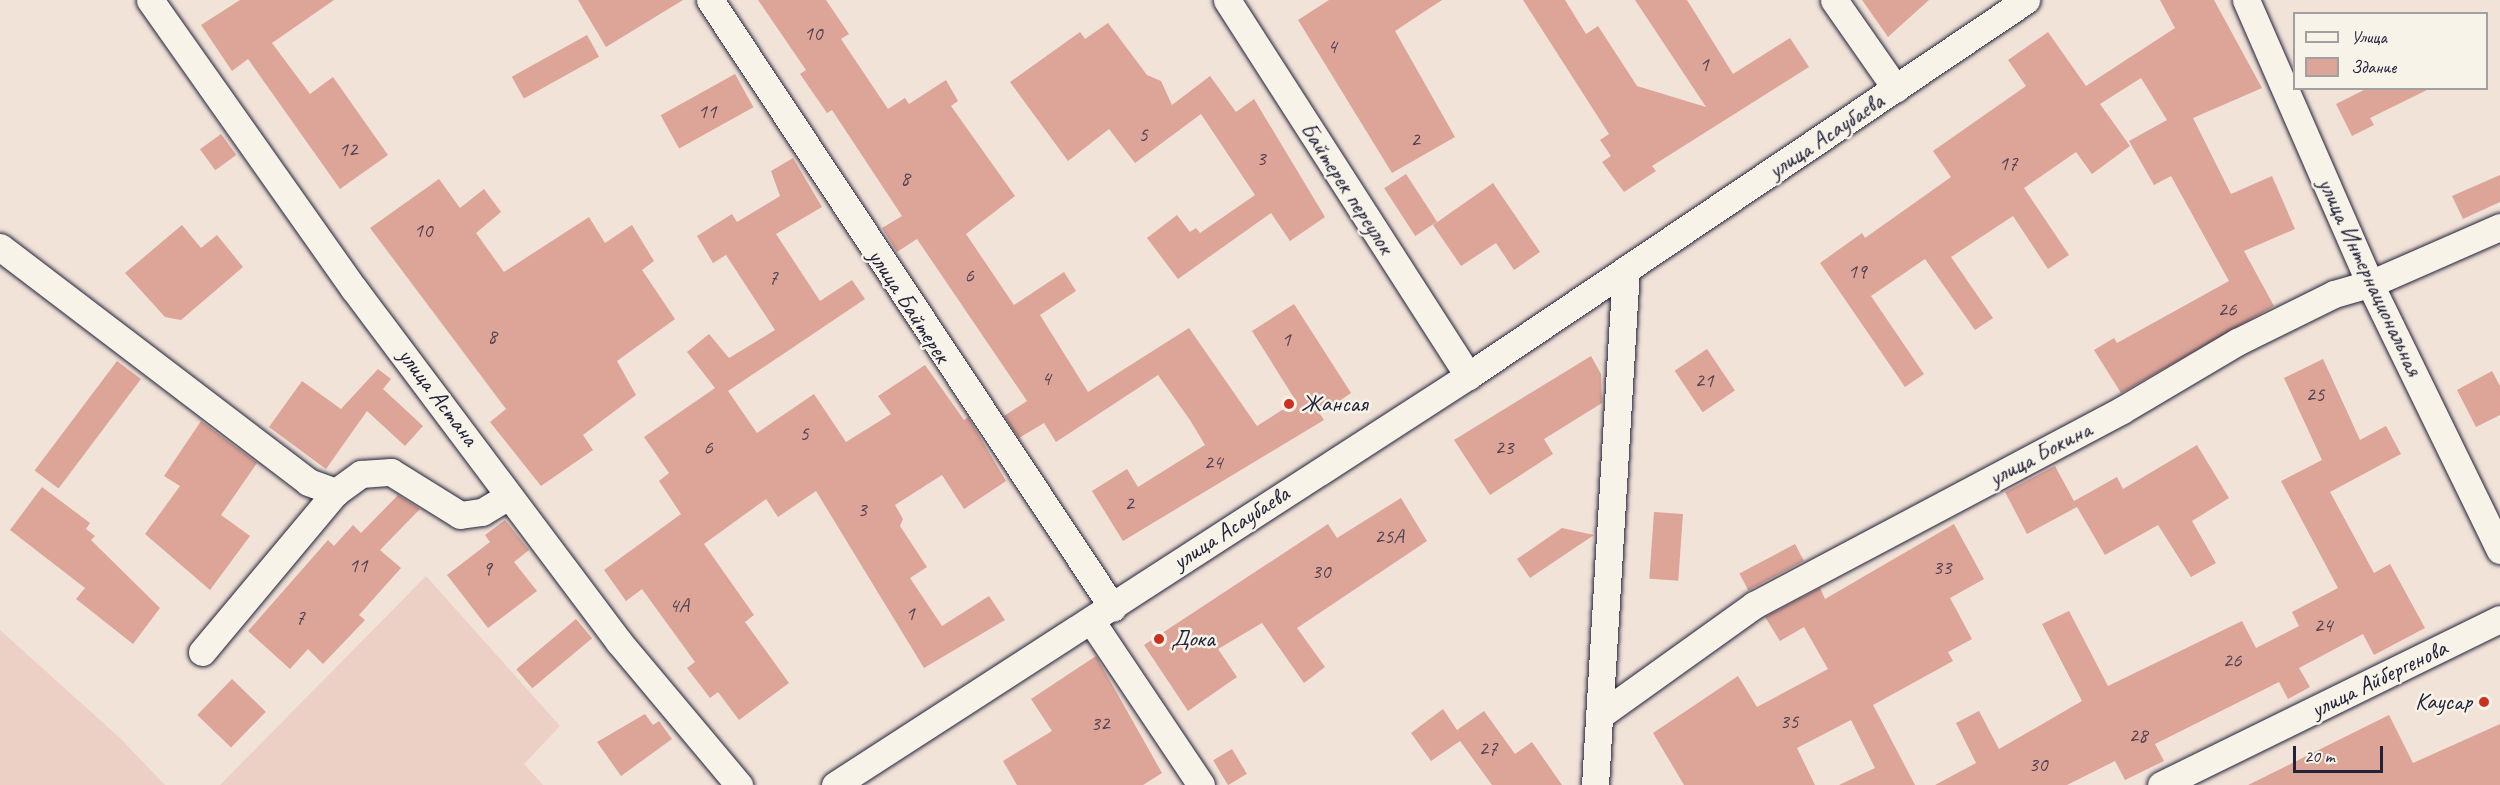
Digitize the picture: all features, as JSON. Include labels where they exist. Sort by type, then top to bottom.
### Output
[{"type":"street","name":"улица Астана","points":[[150,0],[509,496],[680,720],[739,785]]},
{"type":"street","name":"улица Байтерек","points":[[710,0],[1102,615],[1201,785]]},
{"type":"street","name":"Байтерек переулок","points":[[1227,0],[1468,376]]},
{"type":"street","points":[[1834,0],[1896,89]]},
{"type":"street","name":"улица Асаубаева","points":[[835,785],[1102,615],[1468,376],[2026,0]]},
{"type":"street","name":"улица Интернациональная","points":[[2246,0],[2370,284],[2500,550]]},
{"type":"street","name":"улица Бокина","points":[[1599,716],[1754,605],[2122,410],[2237,342],[2334,294],[2370,284],[2500,226]]},
{"type":"street","points":[[0,247],[309,482],[336,492]]},
{"type":"street","points":[[1595,785],[1626,270]]},
{"type":"street","points":[[202,652],[336,492],[376,470],[392,472],[460,515],[482,512],[509,496]]},
{"type":"street","name":"улица Айбергенова","points":[[2161,785],[2500,619]]},
{"type":"shaded area","points":[[426,576],[560,726],[524,764],[543,785],[220,785]]},
{"type":"shaded area","points":[[0,630],[120,738],[165,785],[0,785]]},
{"type":"building","points":[[240,0],[334,0],[272,43],[310,94],[333,77],[388,155],[340,189],[248,59],[232,71],[201,25]]},
{"type":"building","points":[[578,0],[683,0],[606,47]]},
{"type":"building","points":[[758,0],[826,0],[849,34],[841,39],[888,109],[905,98],[909,104],[946,80],[958,101],[951,106],[1015,196],[966,234],[1014,305],[1064,272],[1076,291],[1040,315],[1088,392],[1189,328],[1257,426],[1296,401],[1252,331],[1294,304],[1351,393],[1320,414],[1324,420],[1123,541],[1092,491],[1127,469],[1138,487],[1205,445],[1190,420],[1158,375],[1056,442],[1044,423],[1019,438],[1004,416],[1027,401],[917,239],[897,252],[882,228],[902,216],[832,110],[827,113],[800,74],[806,70]]},
{"type":"building","points":[[1329,0],[1442,0],[1395,31],[1455,137],[1392,173],[1298,20]]},
{"type":"building","points":[[1523,0],[1565,0],[1586,34],[1598,26],[1637,86],[1706,107],[1635,0],[1687,0],[1733,74],[1790,38],[1809,67],[1652,166],[1656,171],[1624,192],[1602,162],[1611,156],[1600,140],[1609,134]]},
{"type":"building","points":[[1862,0],[1929,0],[1888,37]]},
{"type":"building","points":[[2160,0],[2214,0],[2262,88],[2193,118],[2231,194],[2272,176],[2295,229],[2244,251],[2274,306],[2121,393],[2094,350],[2114,338],[2117,343],[2229,281],[2171,176],[2154,185],[2129,141],[2167,120],[2141,78],[2100,104],[2130,146],[2092,174],[2076,152],[2024,188],[2069,255],[2048,269],[2013,216],[1951,257],[1993,318],[1975,330],[1925,259],[1871,296],[1924,374],[1905,387],[1820,263],[1862,233],[1865,238],[1951,177],[1933,151],[2026,86],[2008,60],[2048,32],[2086,86],[2175,28]]},
{"type":"building","points":[[1108,23],[1147,75],[1161,81],[1172,105],[1210,76],[1236,112],[1254,99],[1325,217],[1290,241],[1271,213],[1178,279],[1147,238],[1177,215],[1190,232],[1196,228],[1200,233],[1255,195],[1201,114],[1135,163],[1109,129],[1068,161],[1010,82],[1080,32],[1085,39]]},
{"type":"building","points":[[587,35],[599,57],[524,99],[512,77]]},
{"type":"building","points":[[735,74],[753,107],[679,148],[661,115]]},
{"type":"building","points":[[2364,90],[2427,90],[2370,118],[2374,125],[2352,136],[2336,104]]},
{"type":"building","points":[[221,134],[236,155],[215,170],[200,149]]},
{"type":"building","points":[[793,158],[822,207],[776,234],[820,301],[852,280],[865,299],[728,391],[757,433],[814,394],[846,442],[891,414],[878,396],[925,365],[964,420],[968,417],[1006,481],[964,509],[942,475],[895,505],[903,519],[900,526],[927,567],[910,578],[942,626],[989,596],[1005,620],[924,668],[816,491],[778,517],[766,499],[704,544],[754,615],[745,622],[789,683],[739,720],[718,692],[710,698],[687,668],[695,662],[642,589],[626,601],[604,570],[681,514],[659,481],[669,473],[644,437],[715,388],[687,352],[709,334],[729,358],[775,330],[726,255],[713,263],[697,236],[732,214],[737,222],[780,196],[771,171]]},
{"type":"building","points":[[1406,174],[1437,222],[1415,236],[1384,188]]},
{"type":"building","points":[[2500,175],[2500,202],[2463,219],[2452,196]]},
{"type":"building","points":[[439,179],[460,208],[484,189],[501,212],[476,233],[504,272],[589,217],[605,243],[632,225],[654,261],[642,270],[675,319],[617,361],[636,395],[583,435],[593,450],[541,486],[490,422],[506,409],[370,228]]},
{"type":"building","points":[[1493,183],[1540,252],[1514,270],[1496,243],[1461,266],[1433,225]]},
{"type":"building","points":[[182,225],[201,248],[217,235],[243,267],[181,320],[165,317],[125,273]]},
{"type":"building","points":[[1707,349],[1735,390],[1703,412],[1675,371]]},
{"type":"building","points":[[1591,356],[1601,374],[1602,403],[1544,439],[1553,454],[1490,495],[1454,440]]},
{"type":"building","points":[[2323,359],[2360,440],[2386,426],[2401,454],[2330,492],[2374,573],[2390,564],[2425,628],[2374,655],[2363,634],[2299,668],[2310,687],[2288,699],[2279,682],[2155,744],[2164,761],[2125,780],[2115,761],[2067,785],[1935,785],[1976,763],[1956,723],[1979,711],[1999,749],[2082,701],[2042,624],[2069,611],[2108,686],[2242,621],[2256,648],[2299,626],[2292,612],[2338,588],[2281,481],[2322,460],[2284,378]]},
{"type":"building","points":[[117,361],[141,379],[59,488],[35,470]]},
{"type":"building","points":[[378,369],[391,379],[383,389],[423,426],[405,446],[367,411],[326,469],[269,427],[302,381],[341,409]]},
{"type":"building","points":[[2492,371],[2500,386],[2500,415],[2476,427],[2457,390]]},
{"type":"building","points":[[201,421],[257,463],[221,515],[250,536],[210,590],[145,534],[180,486],[164,476]]},
{"type":"building","points":[[2197,445],[2229,498],[2192,521],[2216,563],[2191,577],[2158,525],[2105,555],[2077,507],[2027,534],[2005,492],[2055,466],[2074,501],[2117,477],[2123,489]]},
{"type":"building","points":[[42,487],[90,523],[86,529],[95,536],[91,540],[160,608],[133,644],[76,599],[85,588],[10,530]]},
{"type":"building","points":[[398,495],[420,509],[380,550],[401,568],[359,615],[365,620],[323,664],[308,649],[290,669],[248,631],[328,540],[334,546],[353,525],[361,533]]},
{"type":"building","points":[[1401,498],[1427,541],[1297,628],[1325,667],[1304,683],[1262,623],[1218,649],[1237,677],[1188,711],[1144,645],[1328,524],[1337,538]]},
{"type":"building","points":[[1654,512],[1683,514],[1678,581],[1649,579]]},
{"type":"building","points":[[505,520],[529,550],[514,562],[537,591],[488,628],[447,575],[490,542],[485,535]]},
{"type":"building","points":[[1954,524],[1984,579],[1950,598],[1972,639],[1948,652],[1953,661],[1873,705],[1915,785],[1839,785],[1875,768],[1851,720],[1797,748],[1815,785],[1684,785],[1653,733],[1738,676],[1757,707],[1828,669],[1804,627],[1780,641],[1765,617],[1820,588],[1825,599]]},
{"type":"building","points":[[1562,528],[1594,535],[1530,578],[1517,559]]},
{"type":"building","points":[[1795,544],[1804,561],[1748,590],[1739,574]]},
{"type":"building","points":[[576,619],[592,638],[532,688],[516,669]]},
{"type":"building","points":[[1096,656],[1162,773],[1143,785],[1017,785],[1003,761],[1052,731],[1031,699]]},
{"type":"building","points":[[232,679],[266,712],[231,748],[197,715]]},
{"type":"building","points":[[1443,709],[1457,730],[1484,711],[1515,754],[1532,742],[1562,785],[1492,785],[1460,741],[1431,761],[1411,733]]},
{"type":"building","points":[[645,714],[653,725],[659,721],[672,739],[621,776],[597,742]]},
{"type":"building","points":[[2389,715],[2413,763],[2500,724],[2500,785],[2248,785]]},
{"type":"building","points":[[1232,749],[1247,774],[1228,785],[1213,760]]},
{"type":"place","name":"Жансая","points":[[1289,404]]},
{"type":"place","name":"Дока","points":[[1159,639]]},
{"type":"place","name":"Каусар","points":[[2484,702]]}]
